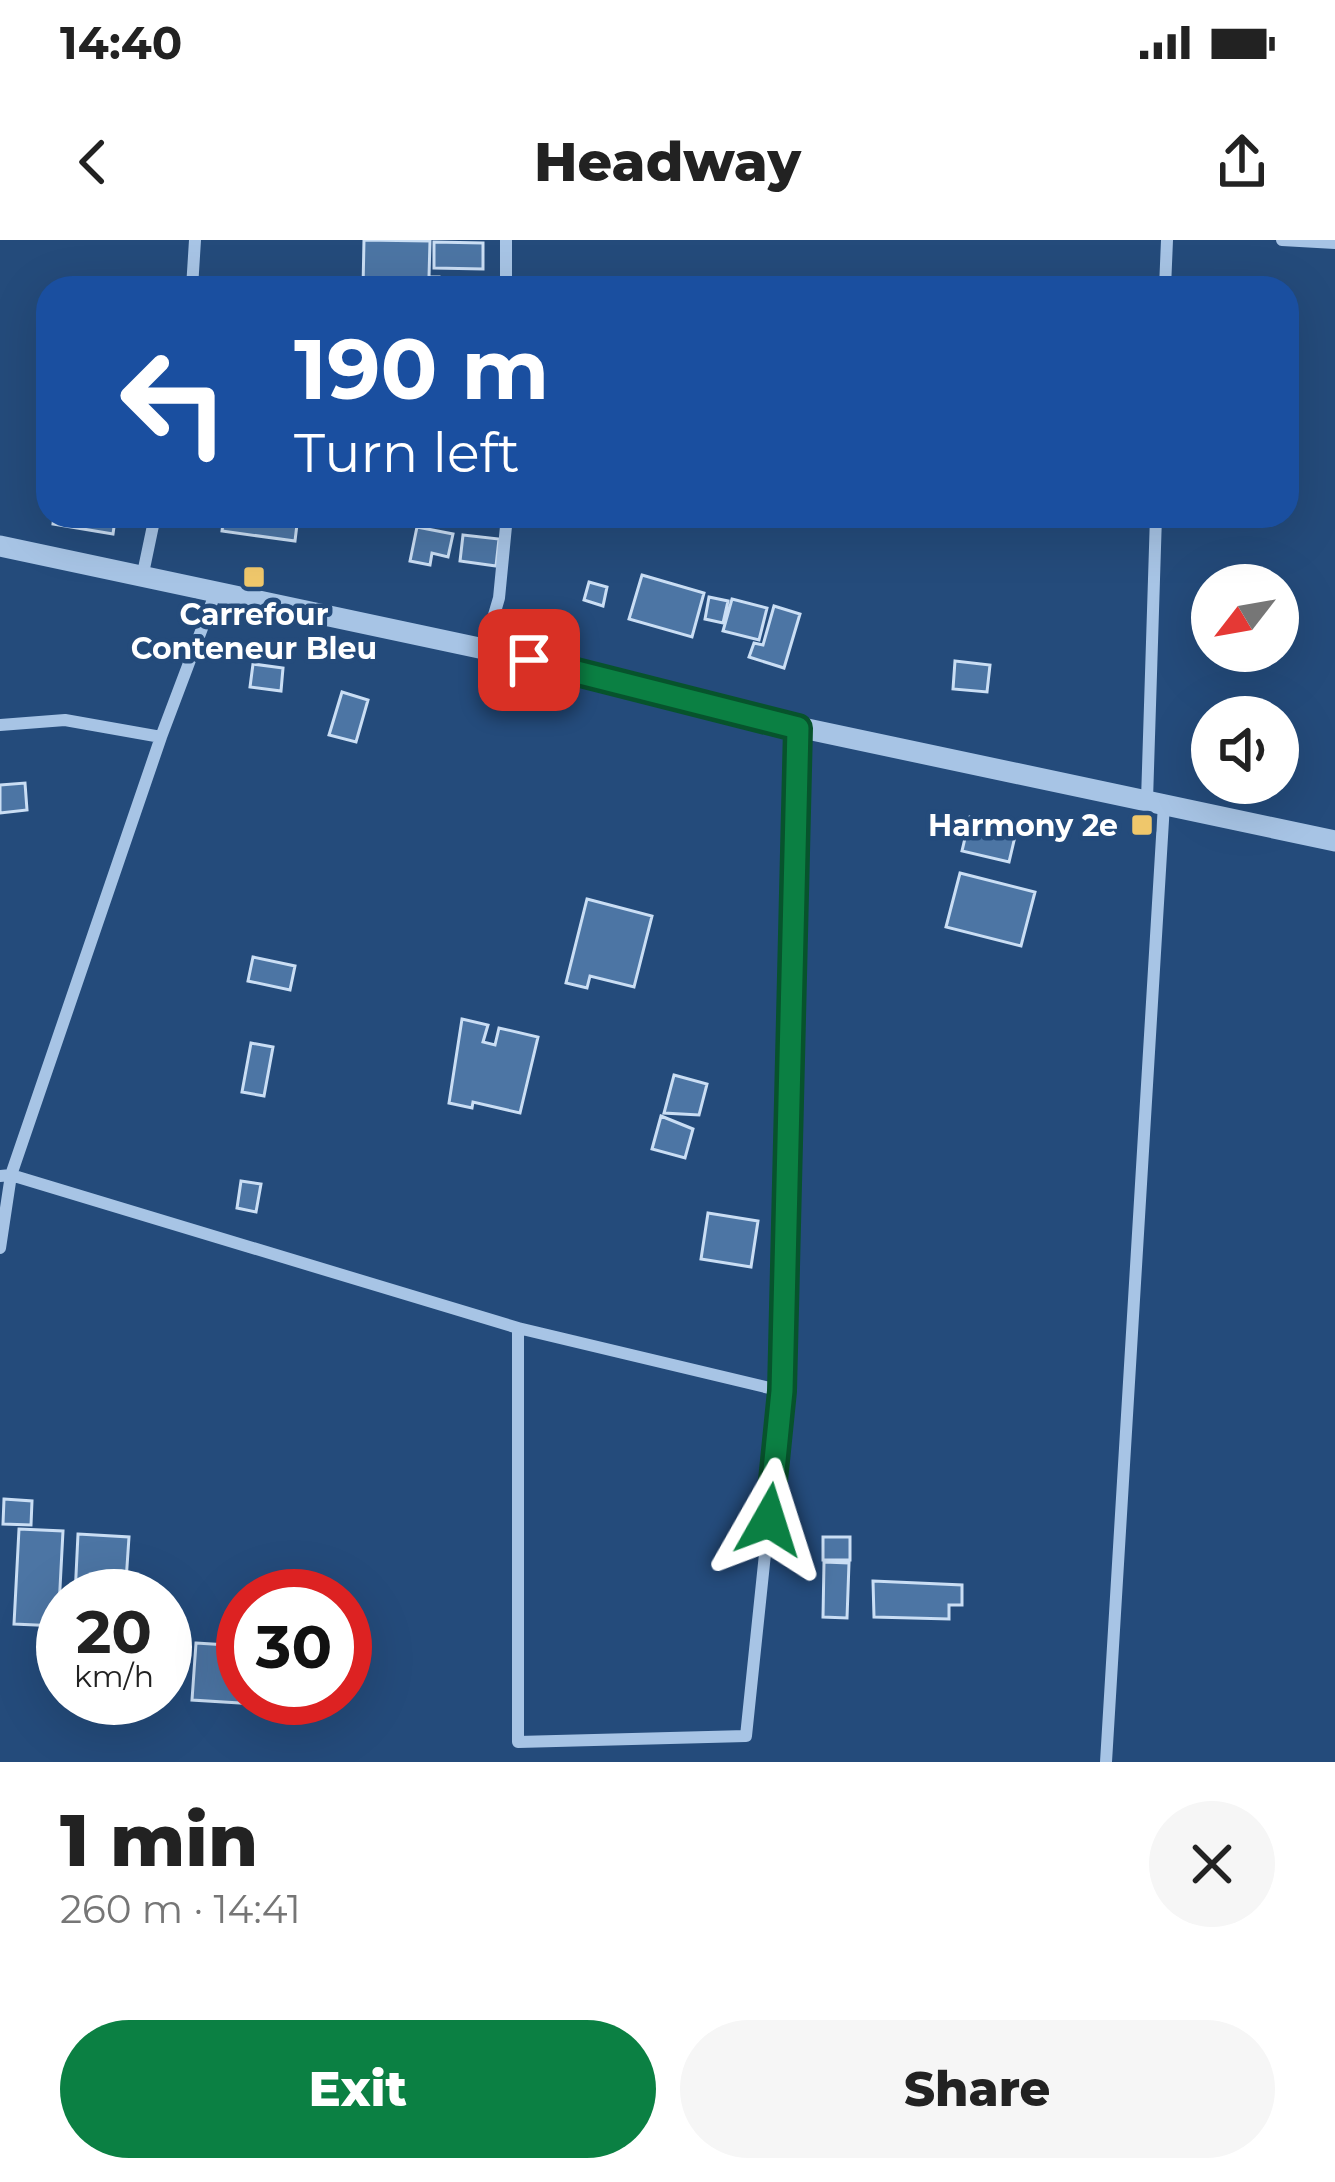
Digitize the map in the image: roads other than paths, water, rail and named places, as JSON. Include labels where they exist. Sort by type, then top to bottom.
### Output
[{"type":"street","points":[[193,276],[195,240]]},
{"type":"street","points":[[506,240],[506,276]]},
{"type":"street","points":[[1166,276],[1167,240]]},
{"type":"street","points":[[1282,240],[1335,243]]},
{"type":"street","points":[[142,578],[152,528]]},
{"type":"street","points":[[484,649],[499,598],[506,528]]},
{"type":"street","points":[[1106,1762],[1156,802],[1156,528]]},
{"type":"street","points":[[0,546],[484,649],[798,728],[1335,842]]},
{"type":"street","points":[[0,1248],[5,1176],[215,594]]},
{"type":"street","points":[[0,725],[65,720],[160,737]]},
{"type":"street","points":[[518,1328],[518,1742],[746,1736],[782,1391],[798,728]]},
{"type":"street","points":[[5,1176],[518,1328],[782,1391]]},
{"type":"place","name":"Carrefour Conteneur Bleu","points":[[254,577]]},
{"type":"place","name":"Harmony 2e","points":[[1142,825]]}]
